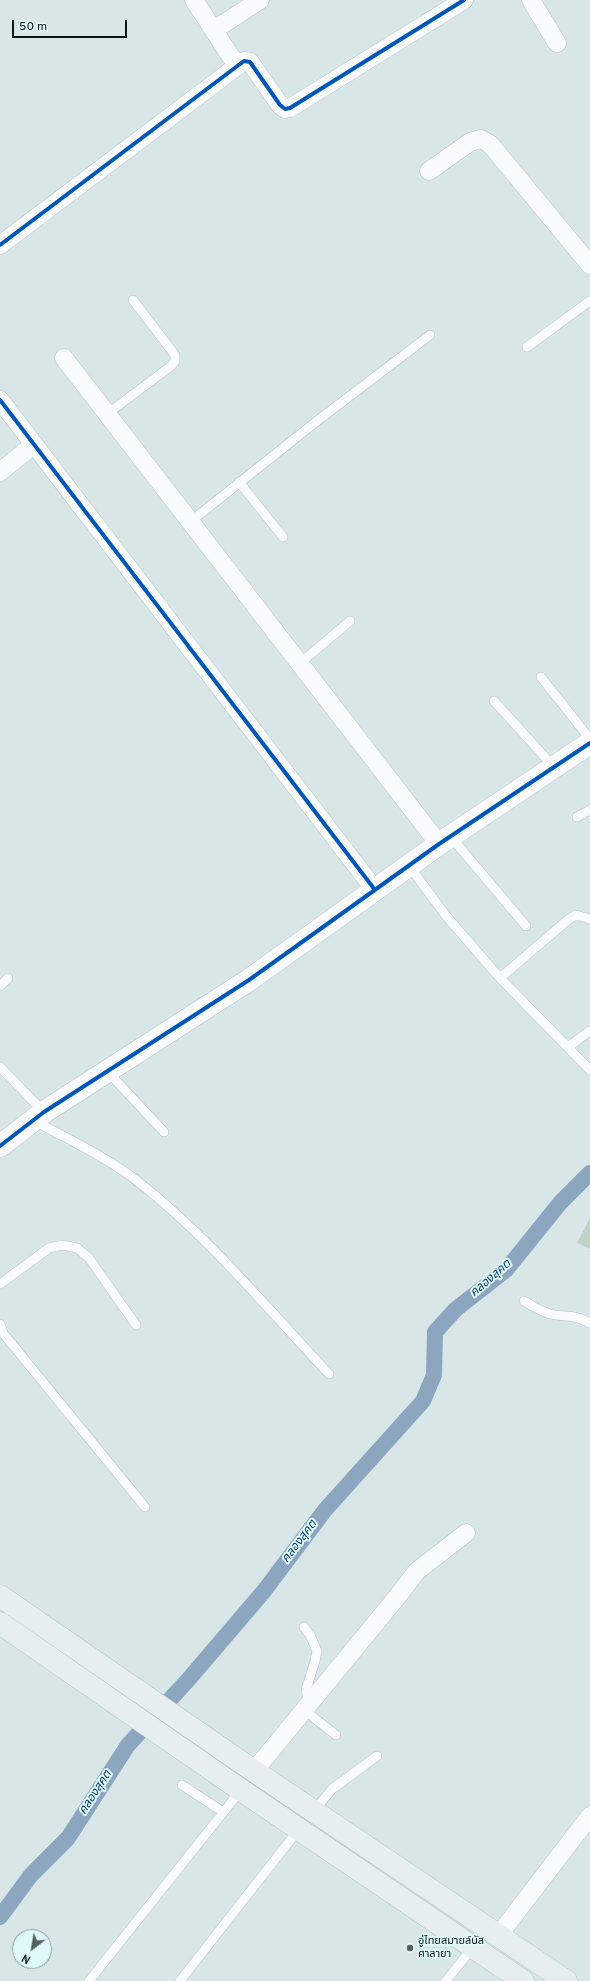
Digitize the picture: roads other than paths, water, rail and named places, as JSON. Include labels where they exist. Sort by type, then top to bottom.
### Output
[{"type":"main road","points":[[0,1596],[254,1771],[566,1981]]},
{"type":"main road","points":[[0,1622],[241,1790],[524,1981]]},
{"type":"main road","points":[[473,1947],[493,1932]]},
{"type":"street","points":[[194,0],[237,66]]},
{"type":"street","points":[[214,30],[260,0]]},
{"type":"street","points":[[0,245],[244,61],[250,62],[280,105],[285,109],[290,108],[464,0]]},
{"type":"street","points":[[531,0],[557,43]]},
{"type":"street","points":[[429,171],[470,142],[481,139],[490,144],[590,265]]},
{"type":"street","points":[[64,358],[299,664],[445,841]]},
{"type":"street","points":[[0,400],[375,890]]},
{"type":"street","points":[[0,472],[33,445]]},
{"type":"street","points":[[0,1146],[39,1116],[249,980],[409,866],[590,743]]},
{"type":"street","points":[[254,1771],[417,1571],[466,1533]]},
{"type":"street","points":[[493,1932],[590,1816]]},
{"type":"lane","points":[[107,414],[171,366],[175,361],[175,354],[132,300]]},
{"type":"lane","points":[[528,347],[590,301]]},
{"type":"lane","points":[[190,522],[239,482],[430,335]]},
{"type":"lane","points":[[239,482],[283,537]]},
{"type":"lane","points":[[299,664],[350,621]]},
{"type":"lane","points":[[541,677],[590,739]]},
{"type":"lane","points":[[494,701],[555,768]]},
{"type":"lane","points":[[577,817],[590,810]]},
{"type":"lane","points":[[445,841],[526,926]]},
{"type":"lane","points":[[409,866],[448,917],[500,978],[590,1070]]},
{"type":"lane","points":[[500,978],[569,919],[576,915],[590,919]]},
{"type":"lane","points":[[0,986],[8,978]]},
{"type":"lane","points":[[568,1047],[590,1031]]},
{"type":"lane","points":[[0,1067],[39,1116],[135,1179],[190,1225],[328,1374]]},
{"type":"lane","points":[[108,1072],[164,1132]]},
{"type":"lane","points":[[0,1284],[49,1248],[62,1244],[77,1248],[88,1258],[136,1325]]},
{"type":"lane","points":[[524,1301],[540,1310],[552,1314],[580,1317],[590,1323]]},
{"type":"lane","points":[[0,1324],[3,1333],[145,1507]]},
{"type":"lane","points":[[304,1627],[310,1635],[316,1651],[316,1661],[306,1690],[306,1707],[336,1735]]},
{"type":"lane","points":[[314,1811],[332,1789],[377,1756]]},
{"type":"lane","points":[[182,1785],[223,1812]]},
{"type":"lane","points":[[89,1981],[241,1790]]},
{"type":"lane","points":[[180,1981],[299,1829]]},
{"type":"lane","points":[[446,1981],[473,1947]]},
{"type":"waterway","name":"คลองสุคต","points":[[0,1917],[31,1875],[68,1838],[128,1745],[188,1680],[264,1591],[325,1510],[423,1401],[434,1375],[435,1332],[456,1309],[506,1270],[560,1203],[590,1173]]},
{"type":"place","name":"อู่ไทยสมายล์บัส ศาลายา","points":[[410,1948]]}]
